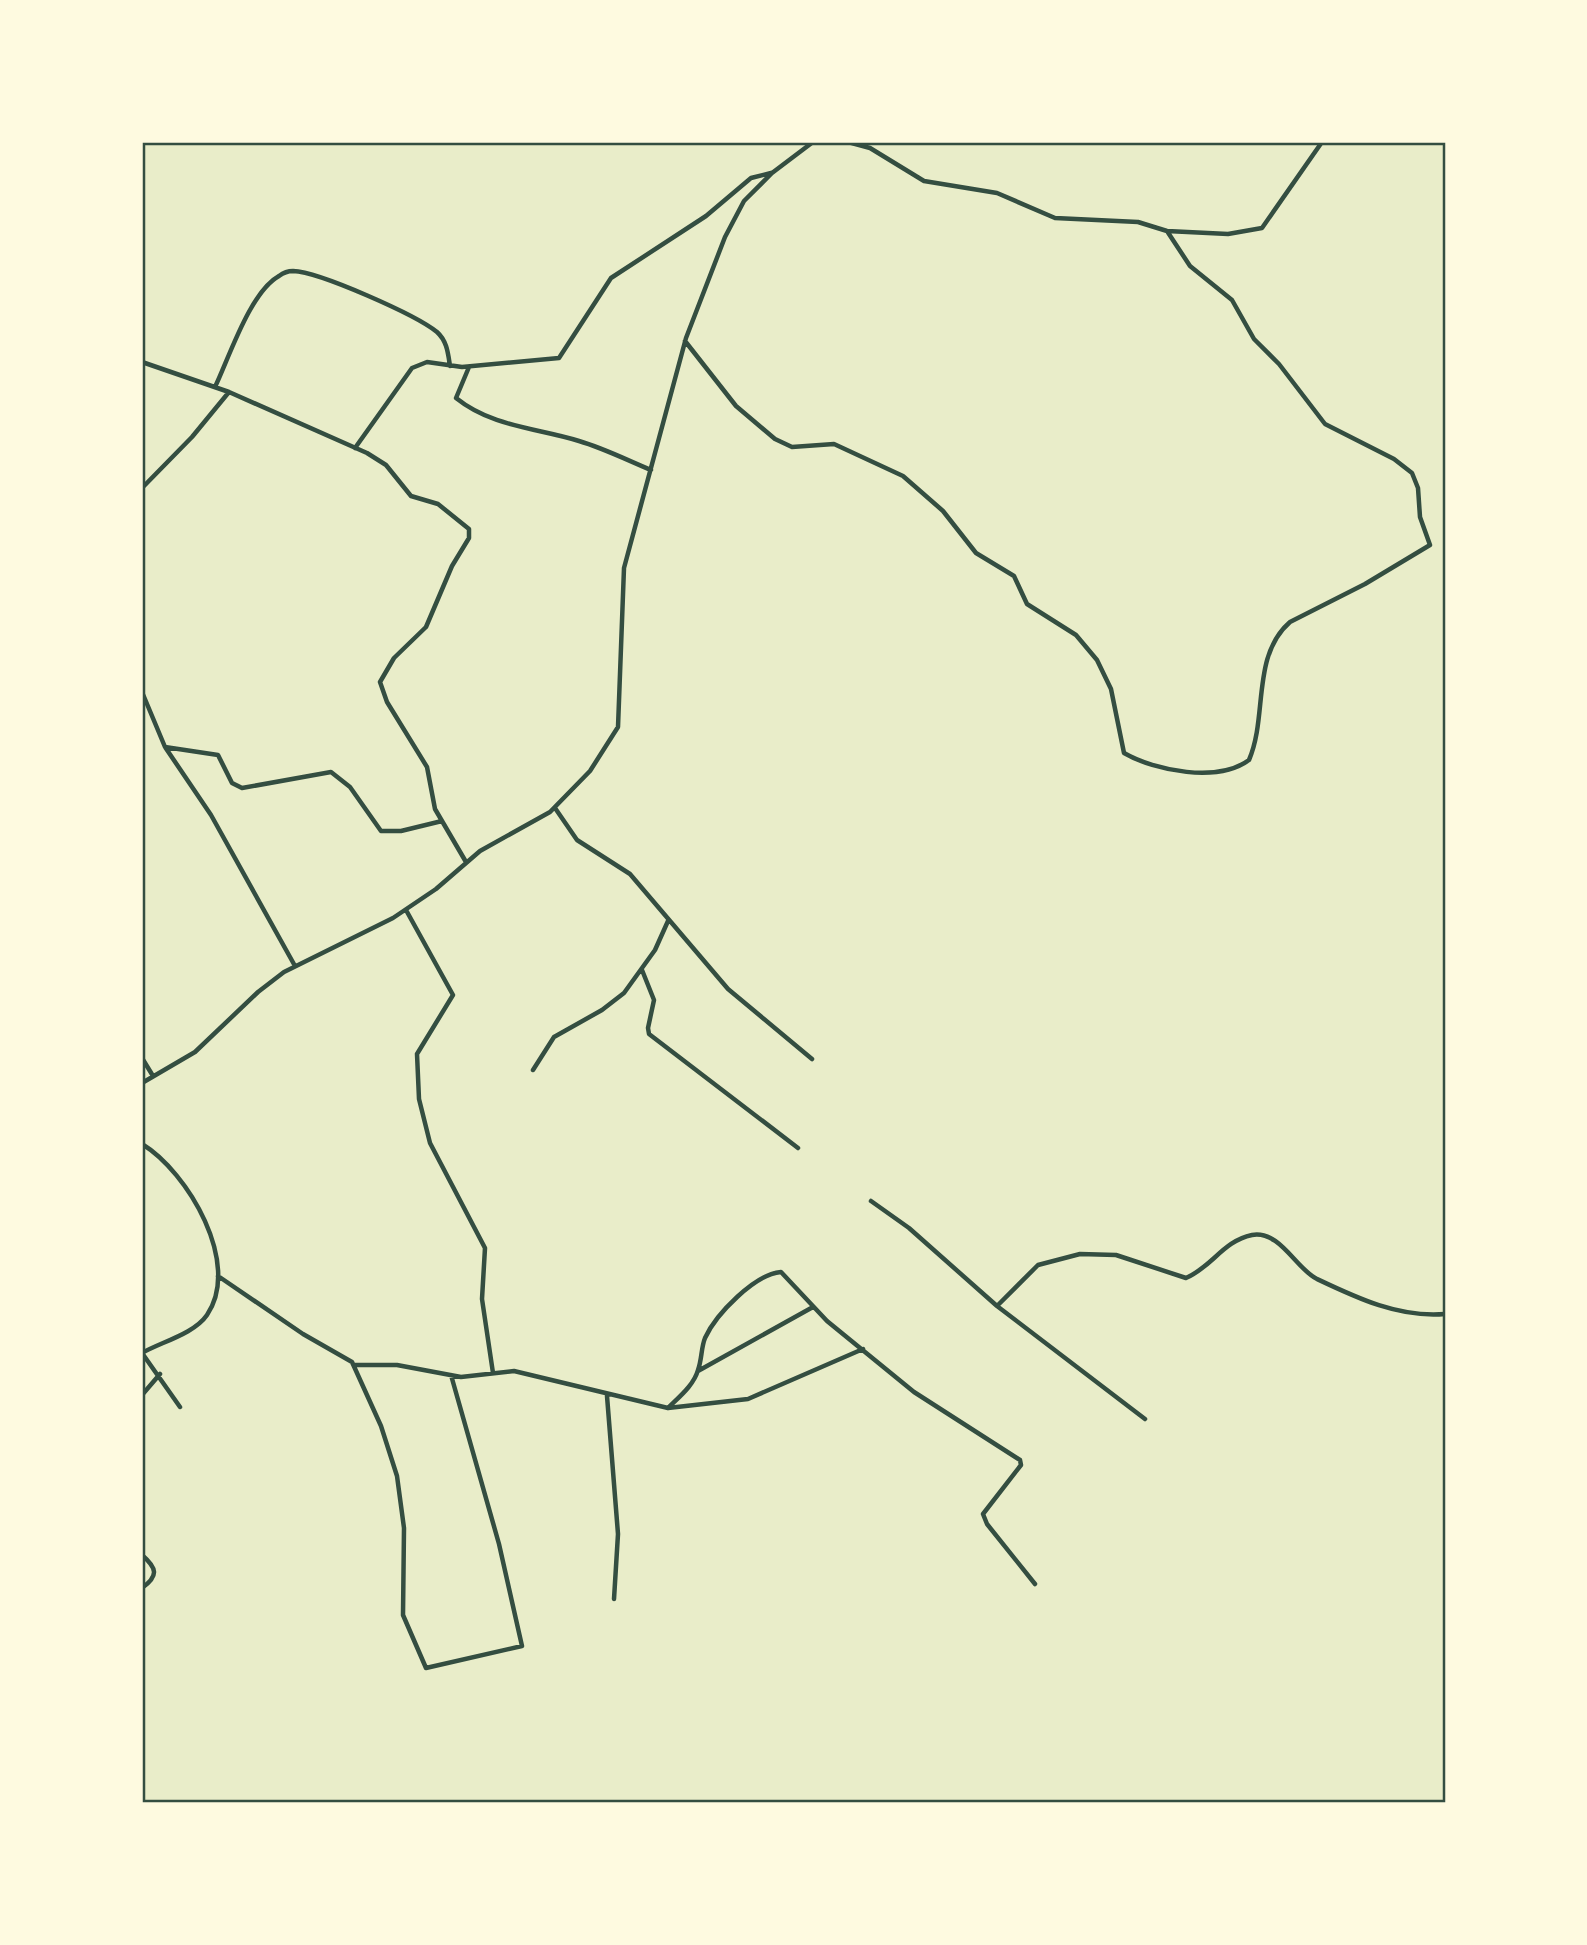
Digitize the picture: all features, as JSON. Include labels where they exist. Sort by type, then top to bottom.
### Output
[{"type":"street","points":[[142,1083],[195,1052],[258,992],[295,966],[406,910],[502,837],[555,808],[590,771],[618,727],[624,568],[685,341],[734,218],[748,196],[772,173],[813,142]]},
{"type":"street","points":[[848,142],[870,148],[909,174],[929,183],[997,194],[1048,216],[1138,222],[1167,231],[1228,234],[1260,230],[1322,142]]},
{"type":"street","points":[[355,448],[412,368],[427,362],[469,367],[559,358],[611,278],[706,216],[751,177],[772,173]]},
{"type":"street","points":[[685,341],[736,406],[775,439],[792,447],[834,444],[903,477],[943,512],[976,553],[1014,576],[1027,604],[1076,635],[1097,660],[1111,689],[1124,753],[1148,765],[1176,771],[1200,772],[1240,765],[1249,760],[1254,745],[1266,663],[1281,631],[1290,622],[1365,584],[1429,548],[1430,544],[1420,517],[1418,488],[1412,473],[1394,459],[1325,424],[1279,364],[1253,338],[1233,300],[1190,266],[1167,231]]},
{"type":"street","points":[[215,387],[263,291],[275,277],[290,270],[305,272],[346,288],[422,323],[446,343],[450,366]]},
{"type":"street","points":[[142,362],[229,392],[355,448],[386,465],[413,497],[446,509],[469,531],[426,627],[394,658],[380,682],[387,702],[427,767],[434,805],[466,862]]},
{"type":"street","points":[[469,367],[456,398],[479,413],[506,425],[583,442],[650,470]]},
{"type":"street","points":[[142,488],[192,437],[229,392]]},
{"type":"street","points":[[142,692],[165,747],[211,815],[295,966]]},
{"type":"street","points":[[165,747],[218,755],[232,783],[242,788],[323,772],[337,774],[360,799],[381,831],[401,831],[442,821]]},
{"type":"street","points":[[555,808],[573,836],[624,869],[728,989],[812,1059]]},
{"type":"street","points":[[406,910],[453,995],[416,1054],[419,1099],[430,1143],[486,1252],[482,1299],[493,1373]]},
{"type":"street","points":[[533,1070],[554,1037],[615,1000],[656,950],[668,921]]},
{"type":"street","points":[[642,970],[654,1000],[649,1034],[798,1148]]},
{"type":"street","points":[[142,1058],[153,1076]]},
{"type":"street","points":[[142,1144],[171,1167],[190,1193],[208,1232],[218,1276],[214,1300],[202,1321],[142,1353],[160,1374],[180,1407]]},
{"type":"street","points":[[871,1202],[909,1228],[997,1306],[1145,1419]]},
{"type":"street","points":[[997,1306],[1030,1270],[1045,1262],[1102,1253],[1185,1278],[1206,1265],[1231,1242],[1254,1234],[1269,1238],[1315,1278],[1359,1299],[1399,1311],[1445,1314]]},
{"type":"street","points":[[668,1408],[688,1388],[698,1371],[704,1340],[725,1308],[769,1275],[781,1272],[813,1307],[928,1402],[989,1437],[1020,1460],[1021,1465],[983,1514],[987,1524],[1035,1584]]},
{"type":"street","points":[[218,1276],[327,1350],[350,1360],[354,1365],[381,1426],[397,1476],[404,1528],[404,1615],[426,1668],[522,1646],[499,1544],[451,1375]]},
{"type":"street","points":[[698,1371],[813,1307]]},
{"type":"street","points":[[354,1365],[404,1366],[451,1375],[523,1372],[668,1408],[748,1399],[863,1349]]},
{"type":"street","points":[[142,1395],[160,1374]]},
{"type":"street","points":[[607,1395],[618,1534],[614,1599]]},
{"type":"street","points":[[142,1555],[153,1565],[156,1572],[153,1580],[142,1588]]}]
